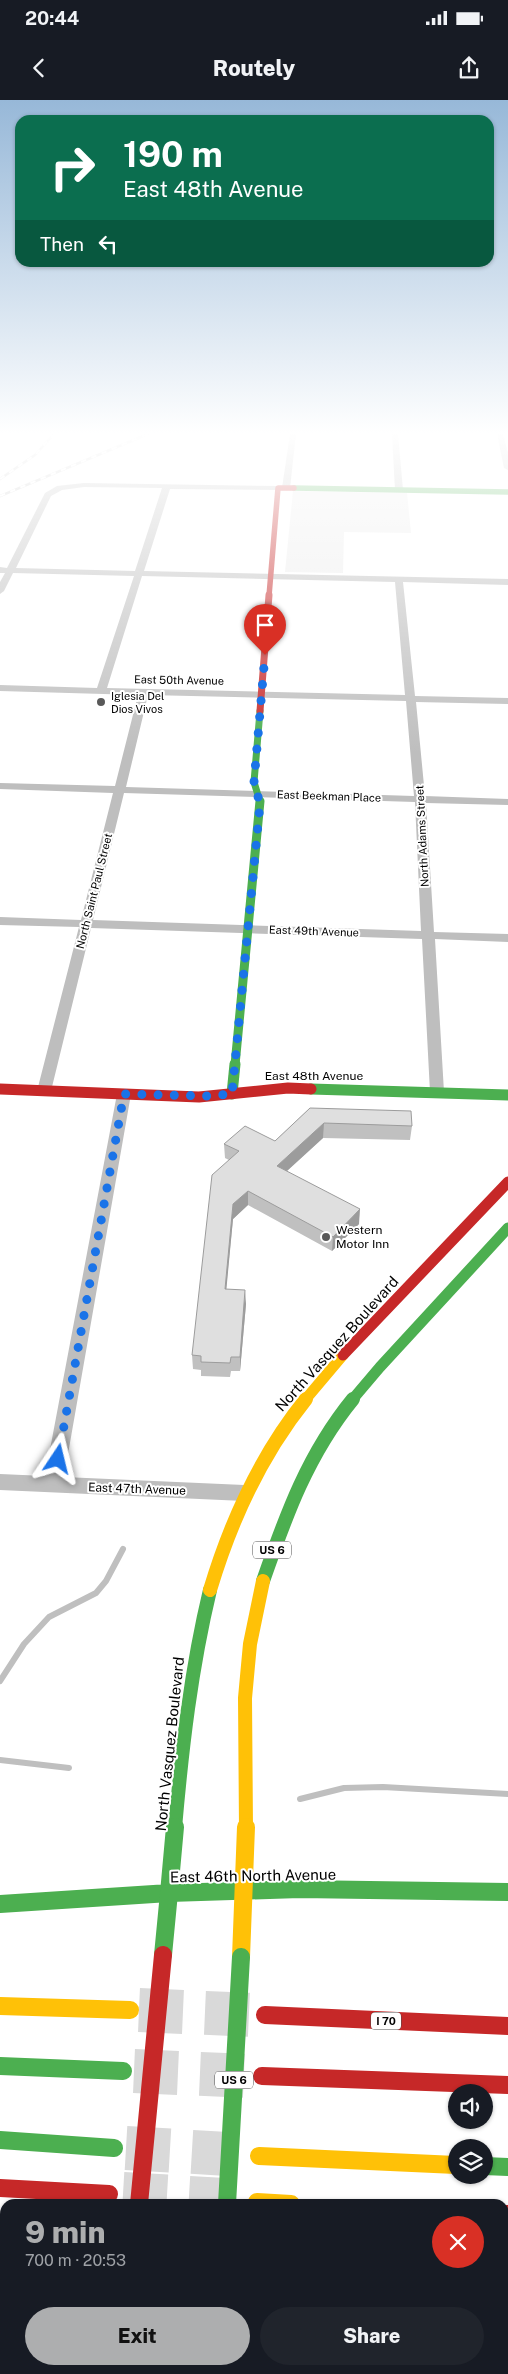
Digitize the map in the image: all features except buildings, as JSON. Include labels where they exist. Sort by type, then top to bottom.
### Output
[{"type":"main road","points":[[232,1094],[260,804],[254,782],[276,540]]},
{"type":"main road","name":"East 48th Avenue","points":[[0,1089],[207,1096],[288,1088],[508,1095]]},
{"type":"main road","name":"North Vasquez Boulevard","points":[[139,2199],[185,1724],[193,1662],[217,1562],[244,1493],[278,1435],[311,1391],[508,1182]]},
{"type":"main road","name":"US 6","points":[[227,2199],[242,1957],[246,1833],[244,1715],[246,1678],[251,1641],[264,1581],[284,1519],[309,1465],[342,1414],[378,1370],[508,1228]]},
{"type":"main road","name":"East 46th North Avenue","points":[[0,1891],[58,1899],[243,1890],[400,1889],[508,1892]]},
{"type":"main road","points":[[0,1904],[58,1899]]},
{"type":"main road","points":[[0,2006],[130,2010]]},
{"type":"main road","name":"I 70","points":[[265,2015],[508,2026]]},
{"type":"main road","points":[[0,2066],[123,2071]]},
{"type":"main road","points":[[262,2076],[508,2085]]},
{"type":"main road","points":[[0,2140],[114,2148]]},
{"type":"main road","points":[[259,2156],[448,2165]]},
{"type":"main road","points":[[493,2166],[508,2167]]},
{"type":"main road","points":[[0,2188],[109,2194]]},
{"type":"street","points":[[0,591],[26,540]]},
{"type":"street","points":[[101,690],[150,540]]},
{"type":"street","points":[[0,570],[508,582]]},
{"type":"street","name":"North Adams Street","points":[[399,580],[420,799],[437,1092]]},
{"type":"street","name":"East 50th Avenue","points":[[1,690],[101,690],[508,701]]},
{"type":"street","name":"North Saint Paul Street","points":[[44,1091],[144,692]]},
{"type":"street","name":"East Beekman Place","points":[[0,786],[508,802]]},
{"type":"street","name":"East 49th Avenue","points":[[0,921],[508,938]]},
{"type":"street","points":[[53,1485],[124,1094]]},
{"type":"street","name":"East 47th Avenue","points":[[0,1482],[244,1493]]},
{"type":"shaded area","points":[[288,540],[344,540],[343,573],[285,572]]},
{"type":"waterway","points":[[0,1681],[24,1644],[49,1617],[96,1593],[106,1581],[123,1549]]},
{"type":"waterway","points":[[0,1760],[69,1768]]},
{"type":"waterway","points":[[300,1799],[344,1788],[383,1787],[508,1794]]},
{"type":"tunnel","points":[[139,2010],[253,2015]]},
{"type":"tunnel","points":[[134,2071],[248,2076]]},
{"type":"tunnel","points":[[126,2148],[245,2155]]},
{"type":"tunnel","points":[[123,2194],[208,2199]]},
{"type":"traffic: fast","points":[[232,1094],[261,804],[254,782],[260,711]]},
{"type":"traffic: fast","points":[[311,1089],[508,1095]]},
{"type":"traffic: fast","points":[[263,1581],[289,1506],[322,1443],[342,1413],[380,1367],[508,1228]]},
{"type":"traffic: fast","points":[[0,1904],[169,1893],[188,1702],[201,1627],[210,1590]]},
{"type":"traffic: fast","points":[[163,1955],[169,1893],[300,1889],[508,1892]]},
{"type":"traffic: fast","points":[[227,2199],[241,1957]]},
{"type":"traffic: fast","points":[[0,2066],[123,2071]]},
{"type":"traffic: fast","points":[[0,2140],[114,2148]]},
{"type":"traffic: fast","points":[[493,2166],[508,2167]]},
{"type":"traffic: slow","points":[[210,1590],[232,1523],[261,1464],[298,1409],[343,1355]]},
{"type":"traffic: slow","points":[[241,1957],[246,1846],[245,1698],[250,1644],[263,1581]]},
{"type":"traffic: slow","points":[[0,2006],[130,2010]]},
{"type":"traffic: slow","points":[[259,2156],[448,2165]]},
{"type":"traffic: jam","points":[[260,711],[274,540]]},
{"type":"traffic: jam","points":[[0,1089],[199,1097],[288,1088],[311,1089]]},
{"type":"traffic: jam","points":[[343,1355],[508,1182]]},
{"type":"traffic: jam","points":[[139,2199],[163,1955]]},
{"type":"traffic: jam","points":[[265,2015],[508,2026]]},
{"type":"traffic: jam","points":[[262,2076],[508,2085]]},
{"type":"traffic: jam","points":[[0,2188],[109,2194]]},
{"type":"place","name":"Iglesia Del Dios Vivos","points":[[101,702]]},
{"type":"place","name":"Western Motor Inn","points":[[326,1237]]},
{"type":"route","points":[[58,1459],[124,1094],[191,1096],[232,1094],[260,804],[254,782],[265,655]]}]
